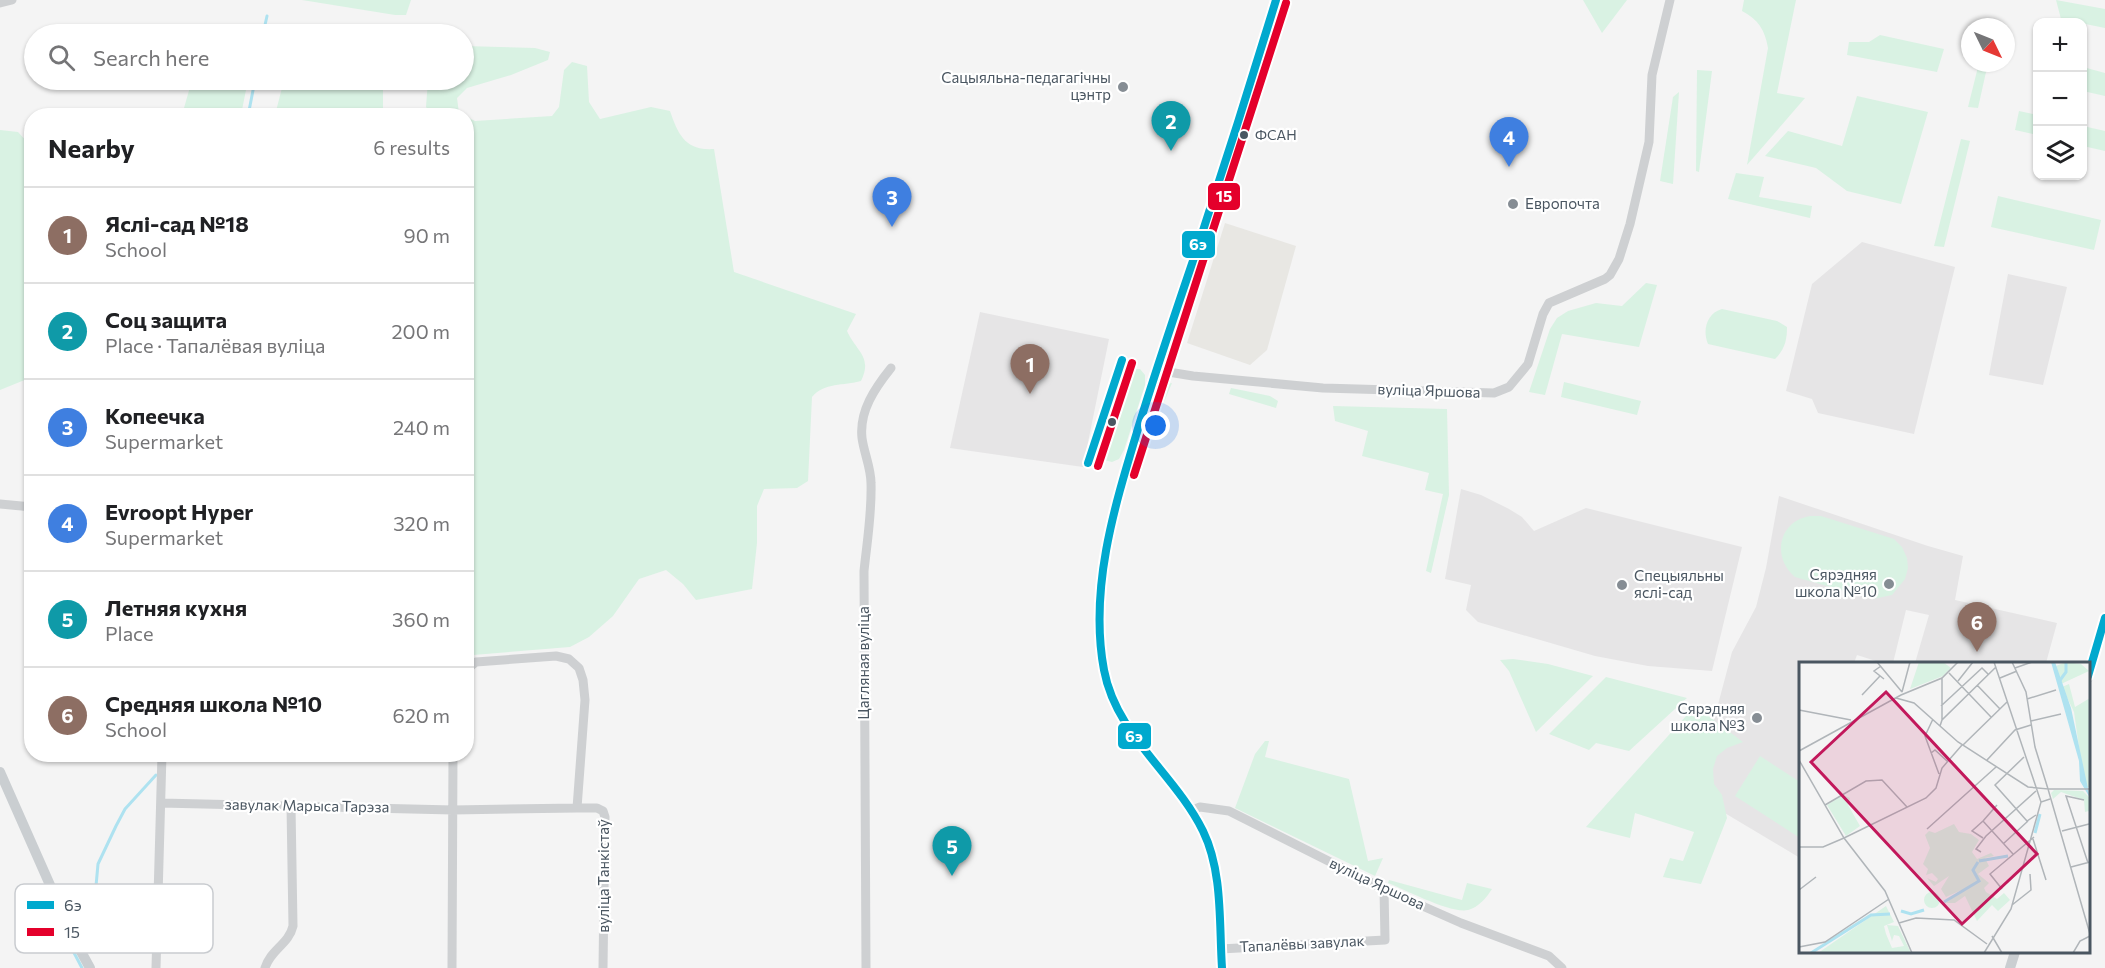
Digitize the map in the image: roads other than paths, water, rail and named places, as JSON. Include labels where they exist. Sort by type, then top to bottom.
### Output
[{"type":"main road","points":[[1222,968],[1215,866],[1204,834],[1190,811],[1112,701],[1102,658],[1100,599],[1103,564],[1116,499],[1276,0]]},
{"type":"main road","points":[[2090,671],[2105,618]]},
{"type":"main road","points":[[0,772],[50,884]]},
{"type":"main road","points":[[82,953],[90,968]]},
{"type":"main road","points":[[2010,968],[2014,953]]},
{"type":"street","points":[[0,3],[12,0]]},
{"type":"street","name":"вуліца Яршова","points":[[1156,370],[1193,376],[1323,388],[1494,393],[1509,387],[1528,364],[1543,314],[1549,303],[1605,279],[1620,259],[1649,142],[1652,75],[1670,0]]},
{"type":"street","name":"Цагляная вуліца","points":[[866,968],[864,571],[872,481],[862,438],[862,420],[874,388],[891,368]]},
{"type":"street","points":[[0,504],[24,506]]},
{"type":"street","name":"вуліца Танкістаў","points":[[474,663],[556,656],[569,659],[579,668],[585,700],[577,808]]},
{"type":"street","points":[[159,884],[162,762]]},
{"type":"street","points":[[452,968],[453,762]]},
{"type":"street","name":"завулак Марыса Тарэза","points":[[161,803],[453,810]]},
{"type":"street","points":[[266,968],[268,960],[291,935],[293,926],[291,806]]},
{"type":"street","name":"вуліца Яршова","points":[[1190,811],[1200,807],[1229,812],[1384,889],[1461,923],[1549,956],[1562,968]]},
{"type":"street","name":"вуліца Танкістаў","points":[[453,810],[597,808],[603,811],[605,817],[603,968]]},
{"type":"street","name":"Тапалёвы завулак","points":[[1220,949],[1385,940],[1384,889]]},
{"type":"street","points":[[156,953],[156,968]]},
{"type":"waterway","points":[[265,24],[267,16]]},
{"type":"waterway","points":[[250,108],[253,90]]},
{"type":"waterway","points":[[96,884],[98,864],[125,809],[156,775]]},
{"type":"waterway","points":[[74,953],[82,968]]},
{"type":"place","name":"Сацыяльна-педагагічны цэнтр","points":[[1123,87]]},
{"type":"place","name":"ФСАН","points":[[1244,135]]},
{"type":"place","name":"Соц защита","points":[[1171,151]]},
{"type":"place","name":"Evroopt Hyper","points":[[1509,167]]},
{"type":"place","name":"Европочта","points":[[1513,204]]},
{"type":"place","name":"Копеечка","points":[[892,227]]},
{"type":"place","name":"Яслі-сад №18","points":[[1030,394]]},
{"type":"place","name":"Сярэдняя школа №10","points":[[1889,584]]},
{"type":"place","name":"Спецыяльны яслі-сад","points":[[1622,585]]},
{"type":"place","name":"Средняя школа №10","points":[[1977,652]]},
{"type":"place","name":"Сярэдняя школа №3","points":[[1757,718]]},
{"type":"place","name":"Летняя кухня","points":[[952,876]]}]
